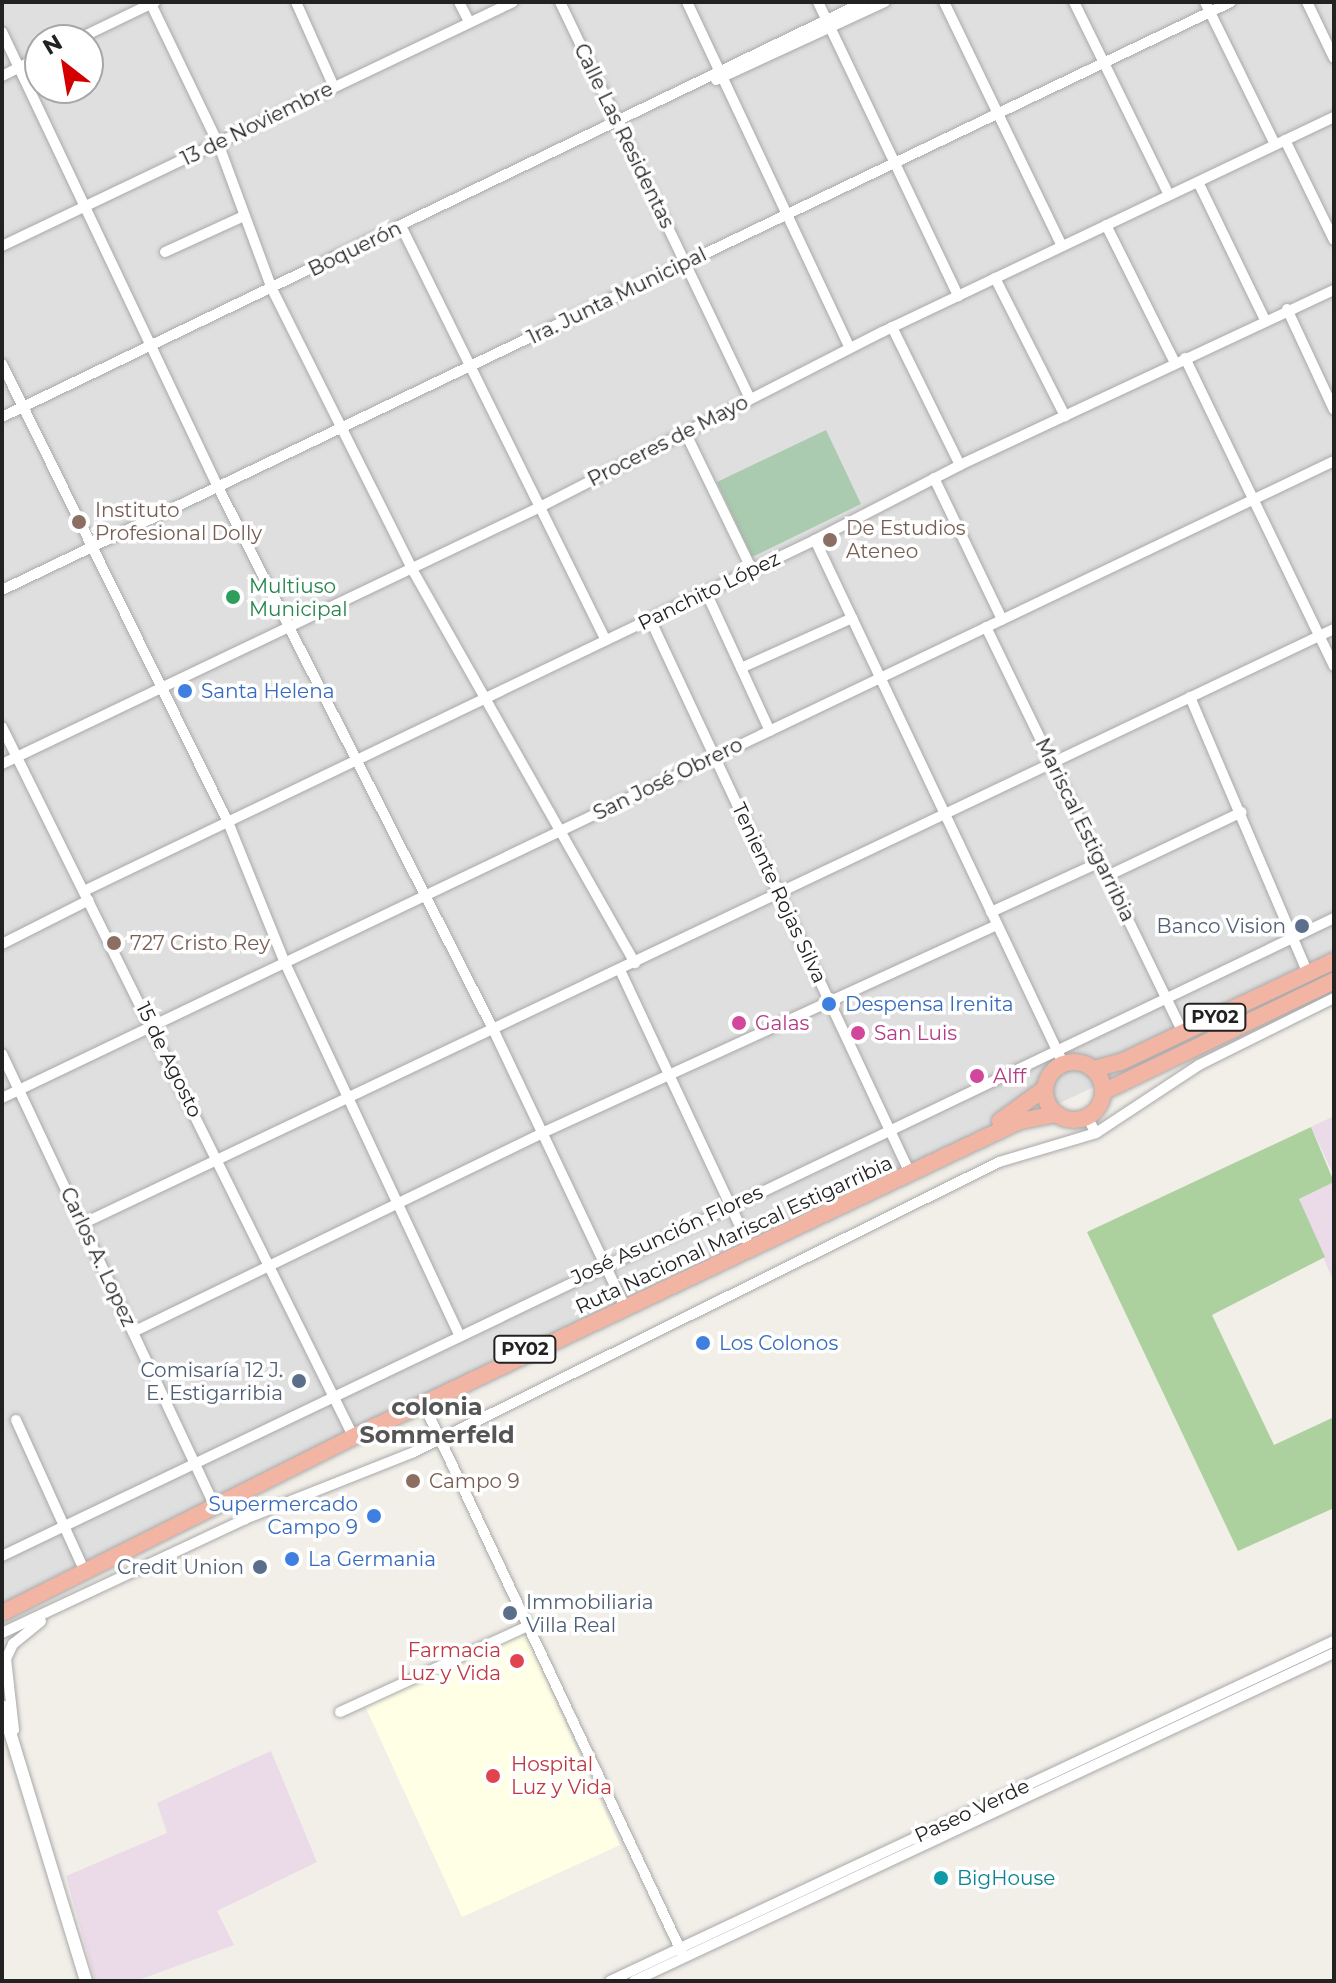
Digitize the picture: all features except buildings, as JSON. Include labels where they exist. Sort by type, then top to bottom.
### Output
[{"type":"highway","name":"PY02","points":[[1094,1069],[1183,1033],[1334,961]]},
{"type":"highway","name":"PY02","points":[[1103,1092],[1334,981]]},
{"type":"highway","points":[[1060,1057],[1094,1069],[1103,1092],[1098,1107],[1087,1117]]},
{"type":"highway","name":"PY02","points":[[1044,1089],[1060,1057]]},
{"type":"highway","points":[[1044,1089],[1056,1114]]},
{"type":"highway","name":"Ruta Nacional Mariscal Estigarribia","points":[[2,1603],[211,1498],[907,1167],[988,1127],[1044,1089]]},
{"type":"highway","name":"PY02","points":[[1056,1114],[1071,1120],[1087,1117]]},
{"type":"highway","name":"Ruta Nacional Mariscal Estigarribia","points":[[2,1613],[236,1495],[1020,1121],[1056,1114]]},
{"type":"street","points":[[296,2],[334,87]]},
{"type":"street","points":[[459,2],[469,22]]},
{"type":"street","name":"13 de Noviembre","points":[[2,246],[513,2]]},
{"type":"street","name":"Calle Las Residentas","points":[[560,2],[750,399]]},
{"type":"street","points":[[687,2],[850,348]]},
{"type":"street","points":[[818,2],[958,296]]},
{"type":"street","name":"Boquerón","points":[[828,24],[864,2]]},
{"type":"street","name":"Boquerón","points":[[2,417],[828,24],[885,2]]},
{"type":"street","points":[[944,2],[1062,246]]},
{"type":"street","points":[[1074,2],[1169,195]]},
{"type":"street","name":"1ra. Junta Municipal","points":[[2,590],[998,114],[1208,7],[1231,2]]},
{"type":"street","points":[[1307,2],[1334,58]]},
{"type":"street","points":[[104,24],[136,6],[153,3],[218,143],[272,289],[341,428],[412,569],[484,699],[564,829],[635,963]]},
{"type":"street","points":[[1208,7],[1334,240]]},
{"type":"street","points":[[2,32],[218,487],[493,1029],[623,1303]]},
{"type":"street","points":[[2,76],[24,65]]},
{"type":"street","name":"Proceres de Mayo","points":[[2,764],[540,507],[892,327],[1334,117]]},
{"type":"street","points":[[1198,182],[1265,320]]},
{"type":"street","points":[[165,252],[244,216]]},
{"type":"street","points":[[1106,225],[1253,499],[1334,666]]},
{"type":"street","points":[[401,226],[606,640]]},
{"type":"street","points":[[995,278],[1065,416]]},
{"type":"street","name":"Panchito López","points":[[2,944],[228,822],[815,540],[960,465],[1287,309],[1334,290]]},
{"type":"street","points":[[1287,309],[1330,388],[1334,410]]},
{"type":"street","points":[[892,327],[960,465]]},
{"type":"street","points":[[2,364],[228,822],[285,963],[459,1335]]},
{"type":"street","points":[[685,432],[752,570]]},
{"type":"street","name":"San José Obrero","points":[[2,1098],[1334,461]]},
{"type":"street","points":[[934,478],[1002,619]]},
{"type":"street","points":[[815,540],[1060,1057]]},
{"type":"street","points":[[706,592],[770,731]]},
{"type":"street","points":[[741,668],[852,618]]},
{"type":"street","name":"Teniente Rojas Silva","points":[[650,619],[907,1167]]},
{"type":"street","name":"Mariscal Estigarribia","points":[[986,627],[1183,1033]]},
{"type":"street","points":[[82,1224],[635,963],[778,890],[1334,629]]},
{"type":"street","points":[[1190,697],[1242,812],[1290,938],[1308,974]]},
{"type":"street","name":"15 de Agosto","points":[[2,727],[153,1026],[351,1432]]},
{"type":"street","points":[[1107,876],[1242,812]]},
{"type":"street","points":[[991,912],[1100,862]]},
{"type":"street","name":"José Asunción Flores","points":[[2,1556],[193,1460],[889,1129],[1060,1057],[1166,998],[1334,918]]},
{"type":"street","points":[[133,1332],[542,1133],[832,1005],[997,925]]},
{"type":"street","points":[[620,970],[672,1075],[748,1243]]},
{"type":"street","points":[[2,1633],[49,1615],[245,1519],[438,1438],[999,1162],[1096,1133],[1199,1065],[1334,998]]},
{"type":"street","name":"Carlos A. Lopez","points":[[2,1054],[211,1498]]},
{"type":"street","points":[[1087,1117],[1096,1133]]},
{"type":"street","points":[[424,1405],[682,1953]]},
{"type":"street","points":[[16,1420],[81,1563]]},
{"type":"street","points":[[236,1495],[245,1519]]},
{"type":"street","points":[[146,1539],[159,1559]]},
{"type":"street","points":[[49,1615],[13,1644],[6,1659],[14,1730],[86,1981]]},
{"type":"street","points":[[340,1712],[528,1626]]},
{"type":"street","name":"Paseo Verde","points":[[610,1981],[682,1953],[868,1866],[1287,1669],[1334,1641]]},
{"type":"street","name":"Paseo Verde","points":[[1287,1669],[1334,1653]]},
{"type":"street","points":[[2,1706],[14,1730]]},
{"type":"street","points":[[2,1716],[14,1730]]},
{"type":"street","name":"Paseo Verde","points":[[634,1981],[682,1953]]},
{"type":"shaded area","points":[[2,2],[1334,2],[1334,994],[1320,1004],[1186,1043],[2,1607]]},
{"type":"shaded area","points":[[826,430],[861,504],[752,557],[717,482]]},
{"type":"shaded area","points":[[1334,1116],[1334,1176],[1311,1127]]},
{"type":"shaded area","points":[[1334,1182],[1334,1283],[1299,1199]]},
{"type":"shaded area","name":"Hospital Luz y Vida","points":[[525,1633],[620,1845],[462,1917],[365,1706]]},
{"type":"shaded area","points":[[271,1751],[317,1862],[217,1911],[234,1945],[136,1981],[95,1981],[66,1876],[167,1833],[157,1803]]},
{"type":"green space","points":[[1311,1127],[1334,1182],[1299,1199],[1325,1257],[1212,1315],[1274,1445],[1334,1417],[1334,1508],[1238,1551],[1087,1232]]},
{"type":"place","name":"Instituto Profesional Dolly","points":[[79,522]]},
{"type":"place","name":"De Estudios Ateneo","points":[[830,540]]},
{"type":"place","name":"Multiuso Municipal","points":[[233,597]]},
{"type":"place","name":"Santa Helena","points":[[185,691]]},
{"type":"place","name":"Banco Vision","points":[[1302,926]]},
{"type":"place","name":"727 Cristo Rey","points":[[114,943]]},
{"type":"place","name":"Despensa Irenita","points":[[829,1004]]},
{"type":"place","name":"Galas","points":[[739,1023]]},
{"type":"place","name":"San Luis","points":[[858,1033]]},
{"type":"place","name":"Alff","points":[[977,1076]]},
{"type":"place","name":"Los Colonos","points":[[703,1343]]},
{"type":"place","name":"Comisaría 12 J. E. Estigarribia","points":[[299,1381]]},
{"type":"place","name":"Campo 9","points":[[413,1481]]},
{"type":"place","name":"Supermercado Campo 9","points":[[374,1516]]},
{"type":"place","name":"La Germania","points":[[292,1559]]},
{"type":"place","name":"Credit Union","points":[[260,1567]]},
{"type":"place","name":"Immobiliaria Villa Real","points":[[510,1613]]},
{"type":"place","name":"Farmacia Luz y Vida","points":[[517,1661]]},
{"type":"place","name":"Hospital Luz y Vida","points":[[493,1776]]},
{"type":"place","name":"BigHouse","points":[[941,1878]]},
{"type":"district","name":"colonia Sommerfeld","points":[[437,1421]]}]
